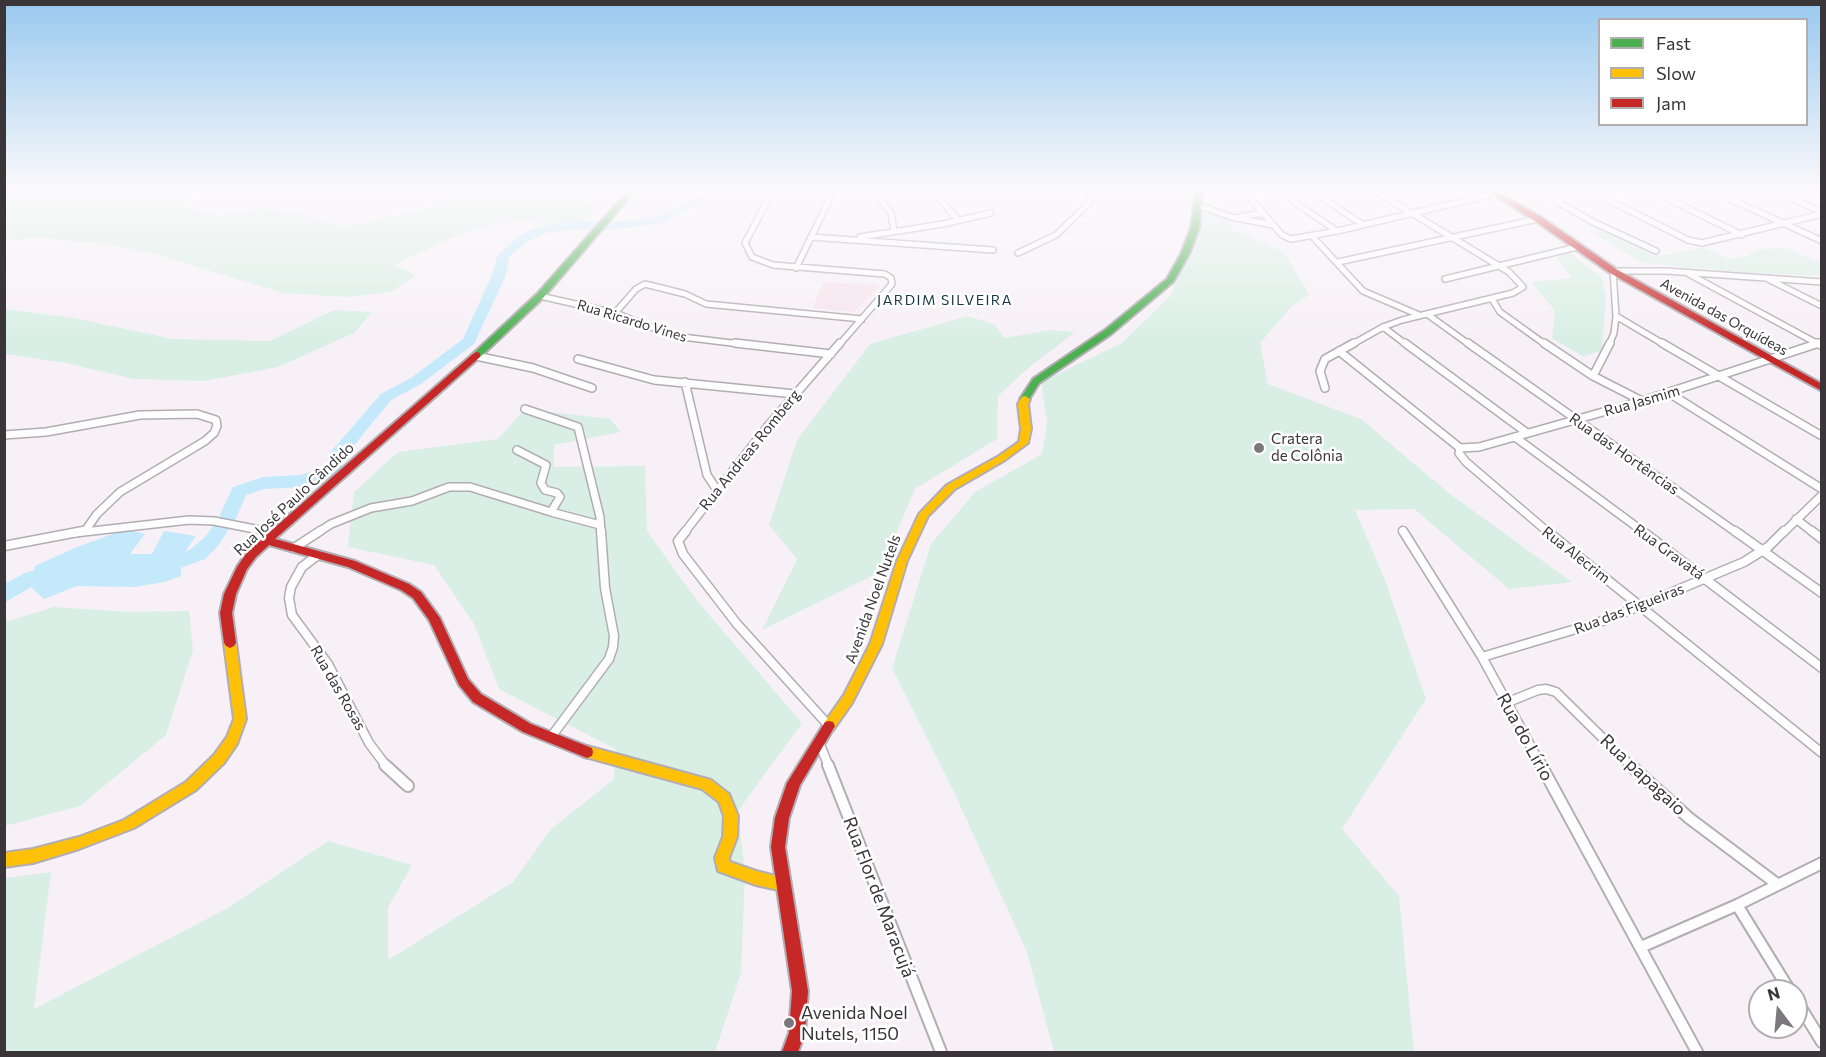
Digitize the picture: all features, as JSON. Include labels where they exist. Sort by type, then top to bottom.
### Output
[{"type":"street","name":"Rua José Paulo Cândido","points":[[4,860],[79,843],[129,824],[191,786],[219,759],[232,740],[240,719],[226,613],[230,594],[242,567],[272,537],[476,356],[540,296],[589,241]]},
{"type":"street","points":[[747,241],[746,247],[752,257],[760,261],[796,268],[809,241]]},
{"type":"street","points":[[880,241],[993,250]]},
{"type":"street","points":[[1018,253],[1043,241]]},
{"type":"street","name":"Avenida Noel Nutels","points":[[790,1053],[797,1033],[800,991],[778,847],[782,818],[794,783],[848,699],[876,644],[902,561],[924,514],[951,487],[1002,458],[1021,444],[1026,436],[1023,404],[1028,391],[1036,381],[1108,332],[1170,279],[1191,241]]},
{"type":"street","points":[[1317,241],[1357,285],[1369,294],[1424,315]]},
{"type":"street","points":[[1338,262],[1438,241]]},
{"type":"street","points":[[1325,388],[1320,371],[1325,359],[1383,327],[1521,290],[1522,287],[1517,279],[1459,241]]},
{"type":"street","name":"Avenida das Orquídeas","points":[[1569,241],[1613,272],[1821,388]]},
{"type":"street","points":[[1635,241],[1656,251]]},
{"type":"street","points":[[1694,241],[1710,241]]},
{"type":"street","points":[[1445,279],[1577,247]]},
{"type":"street","name":"Rua Andreas Romberg","points":[[796,268],[885,274],[891,278],[892,284],[795,394],[678,541],[683,554],[737,624],[830,727]]},
{"type":"street","points":[[1593,376],[1614,333],[1616,316],[1613,272],[1685,272],[1821,282]]},
{"type":"street","points":[[1685,272],[1820,344]]},
{"type":"street","points":[[1764,277],[1821,306]]},
{"type":"street","points":[[615,313],[636,289],[645,284],[684,294],[706,304],[862,319]]},
{"type":"street","name":"Rua Ricardo Vines","points":[[540,296],[615,313],[674,336],[831,354]]},
{"type":"street","points":[[1492,299],[1505,316],[1593,376],[1642,401]]},
{"type":"street","name":"Rua das Hortências","points":[[1424,315],[1576,419],[1821,593]]},
{"type":"street","points":[[1616,316],[1821,436]]},
{"type":"street","points":[[1383,327],[1527,433]]},
{"type":"street","name":"Rua Jasmim","points":[[1460,448],[1479,447],[1642,401],[1820,344]]},
{"type":"street","name":"Rua Alecrim","points":[[1339,351],[1460,448],[1459,453],[1466,462],[1523,512],[1821,753]]},
{"type":"street","points":[[476,356],[533,368],[592,388]]},
{"type":"street","points":[[578,359],[639,377],[795,394]]},
{"type":"street","points":[[684,382],[707,475],[717,490]]},
{"type":"street","points":[[1669,393],[1821,489]]},
{"type":"street","points":[[525,409],[578,427],[600,525],[605,588],[615,636],[614,647],[609,659],[552,737]]},
{"type":"street","points":[[4,435],[46,432],[140,415],[197,414],[216,420],[217,426],[214,433],[205,441],[120,492],[97,514],[85,531]]},
{"type":"street","name":"Rua Gravatá","points":[[1515,437],[1707,579],[1821,668]]},
{"type":"street","points":[[517,450],[546,465],[541,483],[545,490],[557,492],[560,498],[551,512]]},
{"type":"street","points":[[294,548],[331,524],[370,508],[412,501],[449,487],[470,487],[600,525]]},
{"type":"street","name":"Rua das Figueiras","points":[[1482,657],[1578,630],[1707,579],[1762,552],[1821,495]]},
{"type":"street","points":[[1796,519],[1821,539]]},
{"type":"street","points":[[4,546],[85,531],[175,521],[214,521],[232,524],[272,537],[294,548],[351,564],[405,587],[417,595],[434,618],[459,675],[477,698],[527,728],[615,761],[670,773],[706,784],[724,798],[731,816],[730,837],[722,858],[723,866],[756,878],[783,884]]},
{"type":"street","name":"Rua do Lírio","points":[[1403,531],[1482,657],[1697,1053]]},
{"type":"street","name":"Rua das Rosas","points":[[318,555],[302,567],[291,587],[289,598],[292,615],[328,664],[373,748],[386,766],[408,786]]},
{"type":"street","name":"Rua papagaio","points":[[1506,703],[1538,690],[1546,689],[1556,692],[1647,782],[1689,818],[1777,884]]},
{"type":"street","name":"Rua Flor de Maracujá","points":[[819,742],[941,1052]]},
{"type":"street","points":[[1641,947],[1821,863]]},
{"type":"street","points":[[1737,904],[1783,979]]},
{"type":"street","points":[[1808,1020],[1821,1042]]},
{"type":"shaded area","points":[[823,282],[880,285],[854,312],[813,308]]},
{"type":"green space","points":[[75,241],[444,241],[394,265],[416,275],[391,292],[347,297],[283,293],[159,255],[112,245]]},
{"type":"green space","points":[[1190,241],[1260,241],[1284,252],[1309,295],[1292,306],[1260,343],[1268,384],[1361,419],[1450,494],[1572,582],[1509,589],[1414,509],[1355,510],[1385,580],[1426,699],[1342,829],[1399,896],[1414,1052],[1054,1052],[1027,952],[952,788],[892,668],[931,544],[975,492],[1042,454],[1047,422],[1041,382],[1122,343],[1171,295]]},
{"type":"green space","points":[[1606,241],[1625,241],[1656,257],[1702,247],[1729,259],[1746,257],[1758,249],[1786,248],[1821,263],[1821,276],[1753,273],[1643,263]]},
{"type":"green space","points":[[1570,253],[1602,278],[1606,295],[1602,350],[1584,357],[1552,338],[1555,314],[1553,308],[1531,282],[1572,278],[1556,257]]},
{"type":"green space","points":[[5,309],[74,318],[173,339],[270,341],[334,310],[372,312],[354,333],[278,367],[204,381],[134,379],[66,363],[5,354]]},
{"type":"green space","points":[[967,316],[994,324],[1004,338],[1050,330],[1075,332],[1026,370],[998,396],[997,439],[915,489],[880,572],[762,630],[797,559],[769,525],[797,440],[870,344]]},
{"type":"green space","points":[[525,409],[610,419],[621,432],[554,445],[554,467],[645,466],[647,531],[698,602],[802,723],[738,811],[745,873],[741,973],[715,1052],[5,1052],[4,878],[51,872],[34,1009],[226,909],[328,841],[412,865],[388,908],[388,960],[513,882],[551,829],[614,779],[615,749],[499,689],[474,624],[434,565],[348,547],[354,492],[398,452],[498,439]]},
{"type":"green space","points":[[54,607],[130,612],[189,611],[193,650],[166,735],[80,806],[5,826],[5,622]]},
{"type":"water","points":[[126,529],[145,534],[130,554],[152,554],[164,531],[196,536],[181,557],[181,576],[164,582],[135,587],[77,586],[44,599],[30,586],[35,566]]},
{"type":"waterway","points":[[158,565],[178,562],[198,554],[212,541],[227,518],[239,491],[263,483],[303,481],[335,469],[335,458],[386,397],[416,381],[469,341],[499,275],[503,256],[520,241]]},
{"type":"waterway","points":[[4,596],[10,590],[32,578],[53,572]]},
{"type":"traffic: fast","points":[[477,355],[540,296],[588,241]]},
{"type":"traffic: fast","points":[[1025,399],[1036,381],[1108,332],[1170,280],[1190,241]]},
{"type":"traffic: slow","points":[[829,726],[848,699],[876,644],[902,561],[924,514],[951,487],[1002,458],[1023,443],[1026,429],[1023,404],[1025,399]]},
{"type":"traffic: slow","points":[[4,860],[33,856],[79,843],[129,824],[191,786],[219,759],[232,740],[240,719],[230,643]]},
{"type":"traffic: slow","points":[[587,752],[706,784],[724,798],[731,816],[730,837],[722,858],[723,866],[756,878],[783,884]]},
{"type":"traffic: jam","points":[[1570,241],[1613,271],[1822,388]]},
{"type":"traffic: jam","points":[[230,643],[226,613],[230,594],[242,567],[252,554],[477,355]]},
{"type":"traffic: jam","points":[[267,541],[351,564],[405,587],[417,595],[434,618],[463,682],[477,698],[527,728],[587,752]]},
{"type":"traffic: jam","points":[[790,1052],[797,1033],[800,991],[778,847],[782,818],[794,783],[829,726]]},
{"type":"place","name":"Cratera de Colônia","points":[[1259,448]]},
{"type":"place","name":"Avenida Noel Nutels, 1150","points":[[789,1023]]},
{"type":"district","name":"JARDIM SILVEIRA","points":[[945,300]]}]
